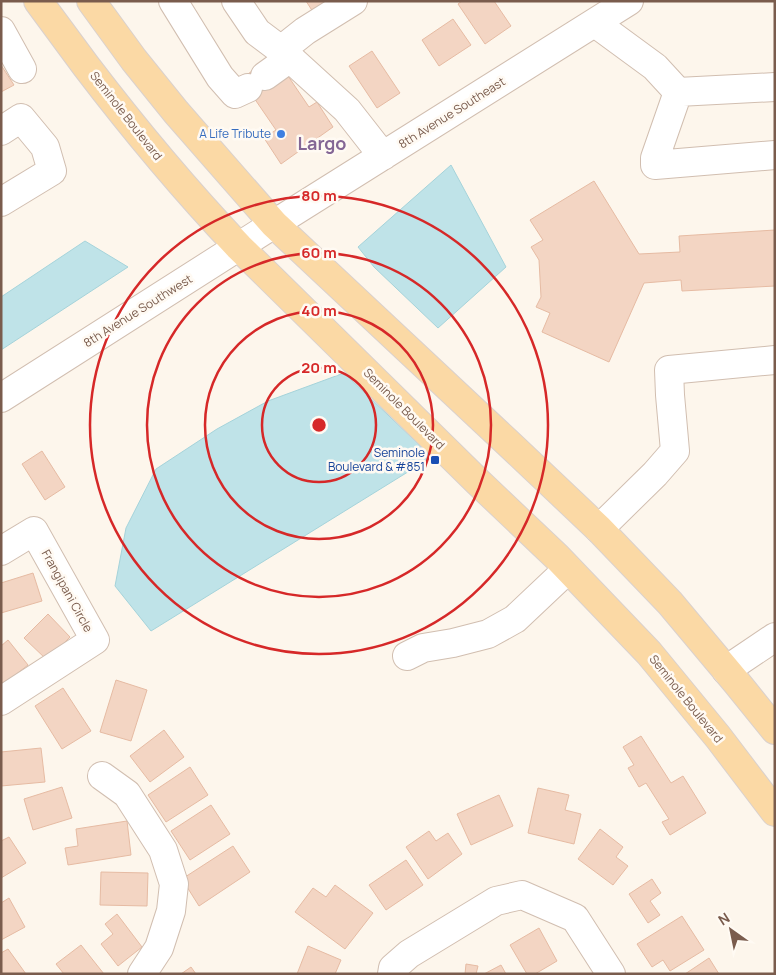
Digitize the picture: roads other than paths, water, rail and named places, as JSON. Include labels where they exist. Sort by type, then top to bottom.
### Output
[{"type":"main road","name":"Seminole Boulevard","points":[[38,1],[106,92],[194,199],[238,247],[568,569],[649,653],[718,737],[775,812]]},
{"type":"main road","points":[[91,1],[134,60],[176,112],[274,224],[599,530],[670,603],[775,730]]},
{"type":"street","points":[[173,1],[220,78],[235,94],[257,82],[286,54],[305,31],[353,1]]},
{"type":"street","points":[[236,1],[257,32],[286,54],[347,110],[383,156]]},
{"type":"street","name":"8th Avenue Southeast","points":[[274,224],[629,1]]},
{"type":"street","points":[[595,23],[655,68],[678,92],[775,87]]},
{"type":"street","points":[[1,31],[22,69]]},
{"type":"street","points":[[678,92],[655,158],[655,165],[775,155]]},
{"type":"street","points":[[1,131],[21,118],[45,147],[52,171],[1,202]]},
{"type":"street","name":"8th Avenue Southwest","points":[[1,398],[274,224]]},
{"type":"street","points":[[599,530],[655,474],[675,451],[669,370],[775,360]]},
{"type":"street","name":"Frangipani Circle","points":[[1,551],[34,531],[94,640],[1,701]]},
{"type":"street","points":[[407,656],[423,648],[488,634],[515,619],[568,569]]},
{"type":"street","points":[[726,670],[775,637]]},
{"type":"street","points":[[102,776],[127,794],[163,850],[174,884],[171,911],[159,948],[142,974]]},
{"type":"street","points":[[392,971],[409,954],[496,901],[522,895],[574,918],[612,974]]},
{"type":"water","points":[[451,165],[506,267],[438,328],[374,267],[358,247]]},
{"type":"water","points":[[85,241],[128,267],[1,350],[1,297]]},
{"type":"water","points":[[344,373],[432,457],[151,631],[115,586],[126,528],[156,469],[217,429],[268,401]]},
{"type":"place","name":"A Life Tribute","points":[[281,134]]},
{"type":"place","name":"Seminole Boulevard & #851","points":[[435,460]]},
{"type":"district","name":"Largo","points":[[322,144]]}]
